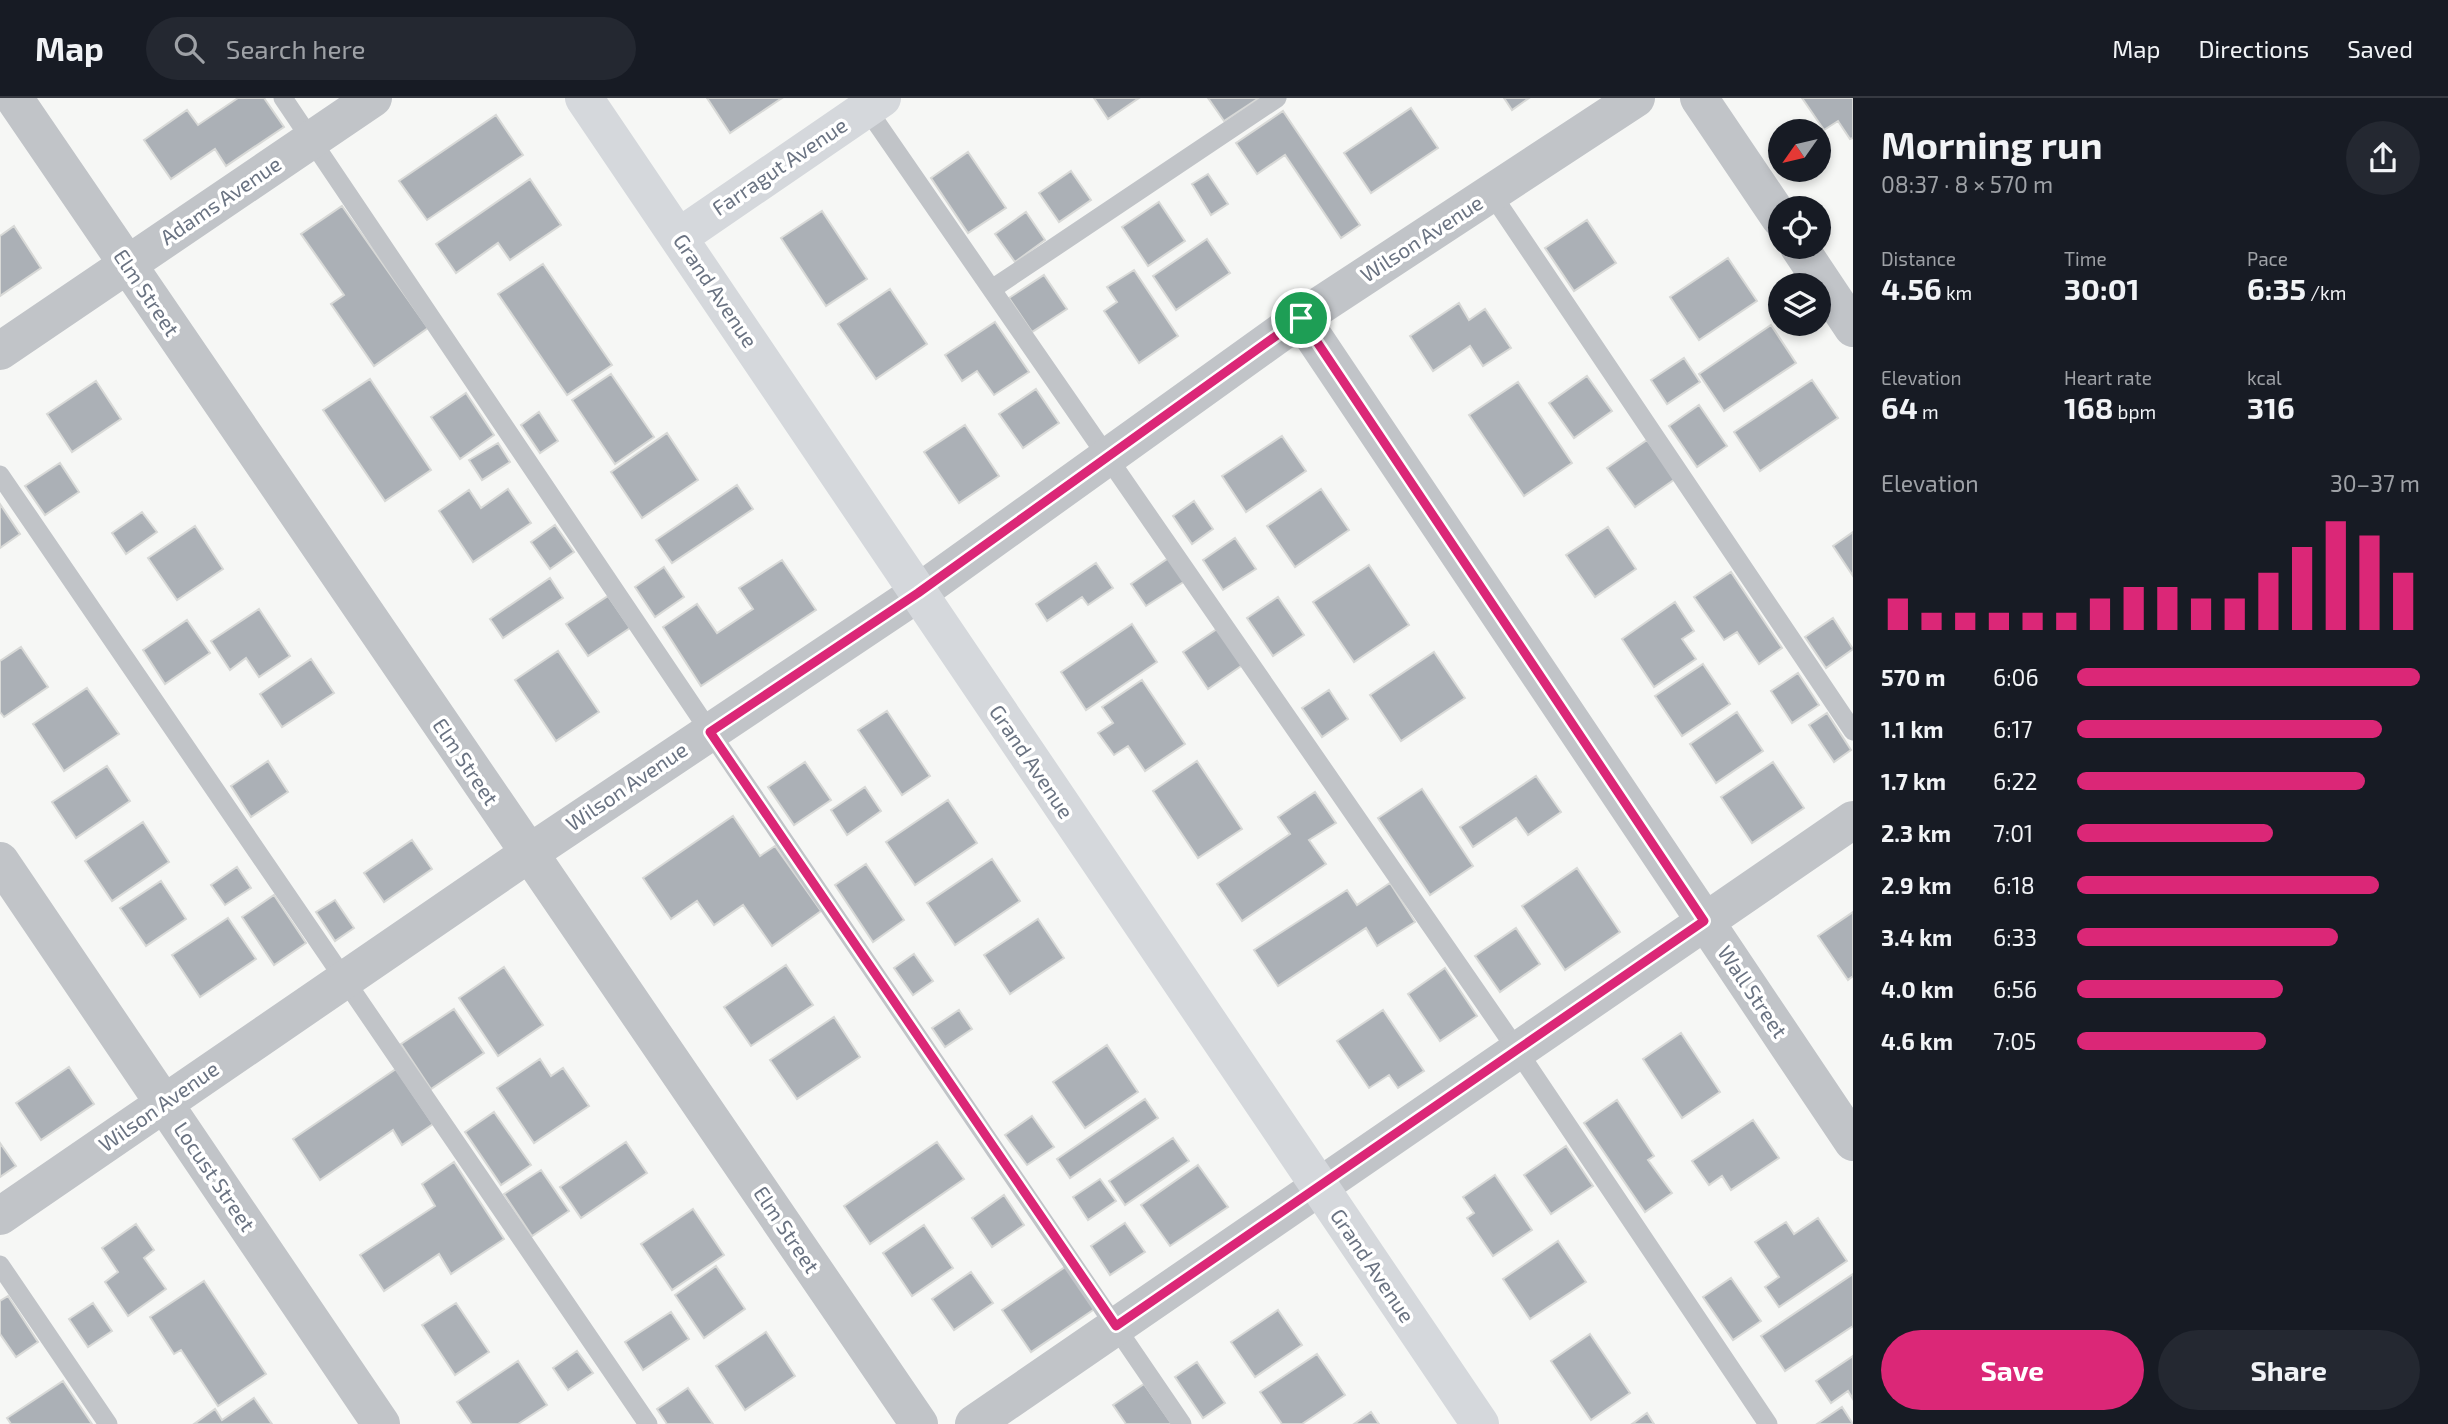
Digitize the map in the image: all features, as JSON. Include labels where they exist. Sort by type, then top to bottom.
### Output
[{"type":"main road","name":"Grand Avenue","points":[[584,98],[1480,1424]]},
{"type":"main road","name":"Farragut Avenue","points":[[678,237],[875,103]]},
{"type":"street","name":"Elm Street","points":[[14,98],[919,1424]]},
{"type":"street","name":"Adams Avenue","points":[[0,351],[373,98]]},
{"type":"street","name":"Wilson Avenue","points":[[0,1216],[528,854],[918,593],[1301,318],[1636,98]]},
{"type":"street","points":[[1699,98],[1768,200]]},
{"type":"street","points":[[1807,259],[1853,328]]},
{"type":"street","name":"Wall Street","points":[[1301,318],[1853,1142]]},
{"type":"street","points":[[974,1424],[1853,820]]},
{"type":"street","name":"Locust Street","points":[[0,861],[381,1424]]},
{"type":"lane","points":[[283,98],[710,732],[1182,1424]]},
{"type":"lane","points":[[992,289],[1277,98]]},
{"type":"lane","points":[[875,103],[992,289],[1517,1050],[1768,1424]]},
{"type":"lane","points":[[1491,193],[1853,731]]},
{"type":"lane","points":[[0,475],[648,1424]]},
{"type":"lane","points":[[0,1265],[108,1424]]},
{"type":"building","points":[[238,98],[264,98],[284,127],[226,166],[215,149],[171,179],[144,140],[187,110],[198,125]]},
{"type":"building","points":[[707,98],[782,98],[730,133]]},
{"type":"building","points":[[1094,98],[1139,98],[1108,119]]},
{"type":"building","points":[[1208,98],[1259,98],[1224,121]]},
{"type":"building","points":[[1504,98],[1529,98],[1512,110]]},
{"type":"building","points":[[1802,98],[1853,98],[1853,138],[1850,139],[1838,121],[1831,126],[1831,119],[1816,119]]},
{"type":"building","points":[[1411,108],[1438,148],[1371,193],[1344,153]]},
{"type":"building","points":[[1283,111],[1360,225],[1341,238],[1285,155],[1257,174],[1236,143]]},
{"type":"building","points":[[496,115],[523,155],[427,220],[399,181]]},
{"type":"building","points":[[968,152],[1006,208],[968,233],[931,178]]},
{"type":"building","points":[[1071,171],[1091,200],[1059,222],[1039,193]]},
{"type":"building","points":[[1208,174],[1228,204],[1211,215],[1192,184]]},
{"type":"building","points":[[530,179],[561,225],[510,260],[498,243],[456,273],[436,244]]},
{"type":"building","points":[[1159,202],[1185,241],[1148,266],[1122,227]]},
{"type":"building","points":[[342,206],[428,328],[374,366],[331,304],[344,295],[301,234]]},
{"type":"building","points":[[822,211],[867,279],[826,306],[781,238]]},
{"type":"building","points":[[1026,212],[1045,240],[1015,262],[995,234]]},
{"type":"building","points":[[1587,220],[1616,263],[1574,291],[1545,248]]},
{"type":"building","points":[[14,226],[41,268],[0,296],[0,236]]},
{"type":"building","points":[[1207,239],[1230,273],[1176,310],[1153,276]]},
{"type":"building","points":[[1728,258],[1757,301],[1699,340],[1670,297]]},
{"type":"building","points":[[543,264],[612,365],[567,395],[498,294]]},
{"type":"building","points":[[1134,270],[1178,336],[1139,363],[1104,311],[1117,302],[1107,287]]},
{"type":"building","points":[[1044,275],[1067,309],[1032,332],[1009,298]]},
{"type":"building","points":[[890,289],[927,344],[876,379],[838,324]]},
{"type":"building","points":[[1459,303],[1469,320],[1485,309],[1511,348],[1483,366],[1470,346],[1433,371],[1410,336]]},
{"type":"building","points":[[995,322],[1029,372],[994,395],[977,371],[962,381],[945,355]]},
{"type":"building","points":[[1768,327],[1768,336],[1778,336],[1796,363],[1724,411],[1699,374]]},
{"type":"building","points":[[1684,358],[1700,382],[1667,404],[1651,380]]},
{"type":"building","points":[[611,374],[654,437],[615,464],[572,400]]},
{"type":"building","points":[[1587,376],[1612,411],[1574,438],[1549,403]]},
{"type":"building","points":[[370,379],[431,470],[385,501],[323,410]]},
{"type":"building","points":[[1812,380],[1838,418],[1760,471],[1734,432]]},
{"type":"building","points":[[96,381],[121,419],[72,452],[47,414]]},
{"type":"building","points":[[1518,382],[1572,463],[1524,496],[1469,415]]},
{"type":"building","points":[[1036,389],[1059,423],[1023,448],[999,414]]},
{"type":"building","points":[[466,393],[494,435],[460,459],[431,417]]},
{"type":"building","points":[[1699,405],[1727,446],[1697,467],[1669,426]]},
{"type":"building","points":[[539,412],[558,441],[540,453],[521,425]]},
{"type":"building","points":[[965,425],[999,476],[959,503],[924,452]]},
{"type":"building","points":[[667,433],[698,480],[642,518],[611,472]]},
{"type":"building","points":[[1282,436],[1306,471],[1246,512],[1222,476]]},
{"type":"building","points":[[1647,440],[1675,479],[1635,507],[1607,468]]},
{"type":"building","points":[[498,443],[510,462],[482,480],[469,460]]},
{"type":"building","points":[[60,463],[79,492],[45,515],[25,486]]},
{"type":"building","points":[[737,485],[753,509],[672,563],[656,540]]},
{"type":"building","points":[[508,489],[531,523],[473,562],[439,511],[469,490],[481,508]]},
{"type":"building","points":[[1321,489],[1349,530],[1295,567],[1267,526]]},
{"type":"building","points":[[1194,501],[1213,529],[1192,544],[1173,516]]},
{"type":"building","points":[[0,504],[20,534],[0,548]]},
{"type":"building","points":[[142,512],[157,532],[126,554],[112,533]]},
{"type":"building","points":[[555,525],[574,552],[550,569],[531,542]]},
{"type":"building","points":[[195,526],[223,569],[177,600],[148,558]]},
{"type":"building","points":[[1608,527],[1636,569],[1595,597],[1566,555]]},
{"type":"building","points":[[1853,532],[1853,576],[1833,546]]},
{"type":"building","points":[[1235,538],[1256,569],[1223,590],[1203,560]]},
{"type":"building","points":[[1170,557],[1185,581],[1146,606],[1131,584]]},
{"type":"building","points":[[782,560],[816,610],[701,686],[663,627],[697,604],[717,633],[753,609],[739,588]]},
{"type":"building","points":[[1096,563],[1113,588],[1088,605],[1082,597],[1047,621],[1036,604]]},
{"type":"building","points":[[1369,565],[1409,625],[1354,662],[1313,602]]},
{"type":"building","points":[[664,567],[684,597],[655,617],[635,587]]},
{"type":"building","points":[[1731,572],[1782,648],[1759,664],[1737,632],[1724,640],[1694,597]]},
{"type":"building","points":[[550,578],[563,598],[503,638],[490,619]]},
{"type":"building","points":[[608,596],[630,628],[588,656],[566,624]]},
{"type":"building","points":[[1278,597],[1304,635],[1273,656],[1247,618]]},
{"type":"building","points":[[1675,602],[1694,631],[1682,639],[1696,659],[1654,687],[1622,639]]},
{"type":"building","points":[[259,609],[290,656],[259,677],[246,658],[230,670],[211,641]]},
{"type":"building","points":[[1833,618],[1853,649],[1826,668],[1805,637]]},
{"type":"building","points":[[187,620],[210,653],[165,684],[143,650]]},
{"type":"building","points":[[1132,624],[1157,662],[1086,710],[1061,672]]},
{"type":"building","points":[[1220,627],[1244,664],[1208,689],[1183,652]]},
{"type":"building","points":[[21,647],[48,687],[4,717],[0,712],[0,661]]},
{"type":"building","points":[[558,651],[599,712],[556,741],[515,680]]},
{"type":"building","points":[[1434,652],[1465,698],[1401,741],[1370,695]]},
{"type":"building","points":[[311,659],[334,693],[282,727],[260,694]]},
{"type":"building","points":[[1703,664],[1730,704],[1682,736],[1655,696]]},
{"type":"building","points":[[1798,673],[1819,705],[1792,723],[1771,691]]},
{"type":"building","points":[[1142,680],[1185,744],[1145,771],[1128,746],[1114,755],[1098,733],[1113,723],[1102,707]]},
{"type":"building","points":[[87,688],[119,734],[64,771],[33,724]]},
{"type":"building","points":[[1329,690],[1348,719],[1322,737],[1302,708]]},
{"type":"building","points":[[887,711],[930,776],[902,795],[858,730]]},
{"type":"building","points":[[1737,712],[1763,751],[1716,783],[1690,744]]},
{"type":"building","points":[[1827,713],[1851,750],[1834,762],[1809,725]]},
{"type":"building","points":[[268,761],[288,792],[251,817],[231,786]]},
{"type":"building","points":[[1197,761],[1242,829],[1198,858],[1153,791]]},
{"type":"building","points":[[805,762],[831,800],[794,825],[768,787]]},
{"type":"building","points":[[1773,762],[1804,808],[1752,843],[1721,797]]},
{"type":"building","points":[[107,766],[130,801],[76,838],[52,802]]},
{"type":"building","points":[[1536,776],[1561,812],[1528,835],[1516,818],[1473,847],[1460,827]]},
{"type":"building","points":[[865,787],[881,811],[847,835],[831,810]]},
{"type":"building","points":[[1422,789],[1473,866],[1430,895],[1378,818]]},
{"type":"building","points":[[1315,792],[1336,823],[1309,840],[1326,864],[1242,921],[1217,884],[1290,834],[1278,817]]},
{"type":"building","points":[[948,800],[977,843],[915,885],[886,842]]},
{"type":"building","points":[[733,816],[760,856],[775,846],[821,911],[772,946],[743,905],[714,925],[697,901],[671,919],[643,878]]},
{"type":"building","points":[[143,822],[169,862],[112,901],[85,861]]},
{"type":"building","points":[[412,840],[432,869],[384,902],[364,873]]},
{"type":"building","points":[[992,859],[1020,901],[955,945],[927,903]]},
{"type":"building","points":[[866,864],[904,920],[873,942],[835,885]]},
{"type":"building","points":[[237,867],[251,888],[225,905],[211,885]]},
{"type":"building","points":[[1577,868],[1620,932],[1565,970],[1522,906]]},
{"type":"building","points":[[161,881],[186,919],[146,946],[120,908]]},
{"type":"building","points":[[1390,883],[1415,922],[1377,946],[1366,928],[1278,986],[1254,950],[1347,890],[1357,905]]},
{"type":"building","points":[[274,895],[306,943],[274,965],[242,917]]},
{"type":"building","points":[[335,900],[354,928],[335,941],[316,912]]},
{"type":"building","points":[[1853,912],[1853,976],[1848,980],[1818,936]]},
{"type":"building","points":[[228,918],[256,959],[200,997],[172,955]]},
{"type":"building","points":[[1038,919],[1064,958],[1010,994],[984,955]]},
{"type":"building","points":[[1516,928],[1540,964],[1500,992],[1475,956]]},
{"type":"building","points":[[914,954],[933,981],[913,995],[894,968]]},
{"type":"building","points":[[786,965],[813,1005],[751,1046],[724,1007]]},
{"type":"building","points":[[504,967],[543,1025],[498,1056],[459,998]]},
{"type":"building","points":[[1445,968],[1477,1016],[1440,1041],[1408,994]]},
{"type":"building","points":[[454,1009],[484,1053],[431,1089],[401,1044]]},
{"type":"building","points":[[959,1010],[972,1029],[945,1047],[932,1028]]},
{"type":"building","points":[[1383,1010],[1424,1071],[1398,1088],[1389,1075],[1369,1088],[1337,1041]]},
{"type":"building","points":[[834,1017],[860,1057],[797,1099],[770,1060]]},
{"type":"building","points":[[1681,1033],[1720,1092],[1682,1118],[1643,1059]]},
{"type":"building","points":[[1107,1045],[1138,1092],[1085,1128],[1053,1082]]},
{"type":"building","points":[[540,1059],[551,1076],[563,1068],[589,1106],[534,1143],[497,1088]]},
{"type":"building","points":[[69,1067],[94,1104],[41,1140],[16,1103]]},
{"type":"building","points":[[396,1069],[433,1124],[402,1145],[393,1130],[320,1180],[293,1139]]},
{"type":"building","points":[[1145,1099],[1158,1118],[1070,1178],[1057,1159]]},
{"type":"building","points":[[1617,1100],[1654,1156],[1648,1160],[1672,1193],[1645,1212],[1584,1123]]},
{"type":"building","points":[[494,1112],[531,1165],[501,1185],[465,1132]]},
{"type":"building","points":[[1032,1116],[1054,1147],[1027,1165],[1005,1135]]},
{"type":"building","points":[[1753,1120],[1779,1158],[1731,1190],[1722,1176],[1709,1185],[1692,1161]]},
{"type":"building","points":[[1173,1138],[1189,1161],[1125,1205],[1109,1181]]},
{"type":"building","points":[[626,1142],[647,1173],[581,1218],[560,1187]]},
{"type":"building","points":[[937,1142],[964,1179],[870,1244],[844,1206]]},
{"type":"building","points":[[0,1143],[16,1166],[0,1177]]},
{"type":"building","points":[[1566,1146],[1593,1186],[1551,1214],[1524,1175]]},
{"type":"building","points":[[454,1162],[504,1239],[451,1274],[439,1254],[384,1291],[360,1255],[435,1206],[422,1184]]},
{"type":"building","points":[[1198,1165],[1228,1207],[1170,1246],[1141,1205]]},
{"type":"building","points":[[541,1170],[569,1211],[532,1236],[504,1194]]},
{"type":"building","points":[[1495,1175],[1532,1230],[1493,1256],[1467,1218],[1474,1213],[1463,1197]]},
{"type":"building","points":[[1100,1179],[1116,1201],[1088,1220],[1073,1197]]},
{"type":"building","points":[[1004,1195],[1024,1225],[992,1247],[972,1218]]},
{"type":"building","points":[[693,1209],[724,1255],[672,1290],[641,1244]]},
{"type":"building","points":[[1818,1218],[1847,1261],[1779,1307],[1765,1287],[1779,1277],[1755,1242],[1786,1222],[1794,1234]]},
{"type":"building","points":[[1125,1223],[1145,1252],[1110,1275],[1091,1246]]},
{"type":"building","points":[[136,1224],[154,1250],[144,1258],[166,1289],[128,1316],[105,1282],[118,1272],[102,1248]]},
{"type":"building","points":[[924,1225],[953,1268],[912,1296],[883,1253]]},
{"type":"building","points":[[1558,1241],[1586,1282],[1530,1319],[1503,1279]]},
{"type":"building","points":[[1068,1265],[1096,1308],[1031,1352],[1002,1310]]},
{"type":"building","points":[[716,1266],[745,1309],[704,1338],[675,1295]]},
{"type":"building","points":[[971,1272],[993,1303],[954,1330],[932,1299]]},
{"type":"building","points":[[1853,1274],[1853,1326],[1785,1371],[1761,1336]]},
{"type":"building","points":[[1731,1278],[1761,1321],[1733,1340],[1703,1297]]},
{"type":"building","points":[[204,1281],[266,1374],[218,1406],[181,1350],[174,1354],[150,1317]]},
{"type":"building","points":[[8,1296],[38,1342],[16,1357],[0,1334],[0,1301]]},
{"type":"building","points":[[93,1303],[112,1331],[88,1347],[69,1319]]},
{"type":"building","points":[[456,1303],[489,1352],[455,1375],[422,1325]]},
{"type":"building","points":[[1278,1310],[1302,1345],[1255,1377],[1231,1342]]},
{"type":"building","points":[[671,1312],[689,1339],[643,1370],[625,1342]]},
{"type":"building","points":[[766,1332],[795,1376],[745,1410],[716,1366]]},
{"type":"building","points":[[1590,1334],[1630,1393],[1591,1420],[1551,1361]]},
{"type":"building","points":[[577,1351],[593,1373],[568,1390],[553,1368]]},
{"type":"building","points":[[1317,1354],[1345,1395],[1302,1424],[1282,1424],[1260,1392]]},
{"type":"building","points":[[1853,1356],[1853,1399],[1848,1391],[1831,1403],[1816,1381]]},
{"type":"building","points":[[518,1361],[547,1405],[518,1424],[472,1424],[457,1402]]},
{"type":"building","points":[[1197,1362],[1225,1403],[1203,1418],[1175,1377]]},
{"type":"building","points":[[63,1381],[92,1424],[11,1424],[7,1418]]},
{"type":"building","points":[[1144,1384],[1172,1424],[1126,1424],[1113,1405]]},
{"type":"building","points":[[688,1388],[713,1424],[667,1424],[657,1409]]},
{"type":"building","points":[[254,1398],[272,1424],[194,1424],[215,1409],[222,1420]]},
{"type":"building","points":[[1842,1407],[1853,1424],[1817,1424]]},
{"type":"building","points":[[1371,1412],[1379,1424],[1354,1424]]},
{"type":"building","points":[[1647,1413],[1654,1424],[1632,1424]]},
{"type":"route","points":[[1301,318],[1704,921],[1116,1326],[710,732],[918,593],[1301,318]]}]
